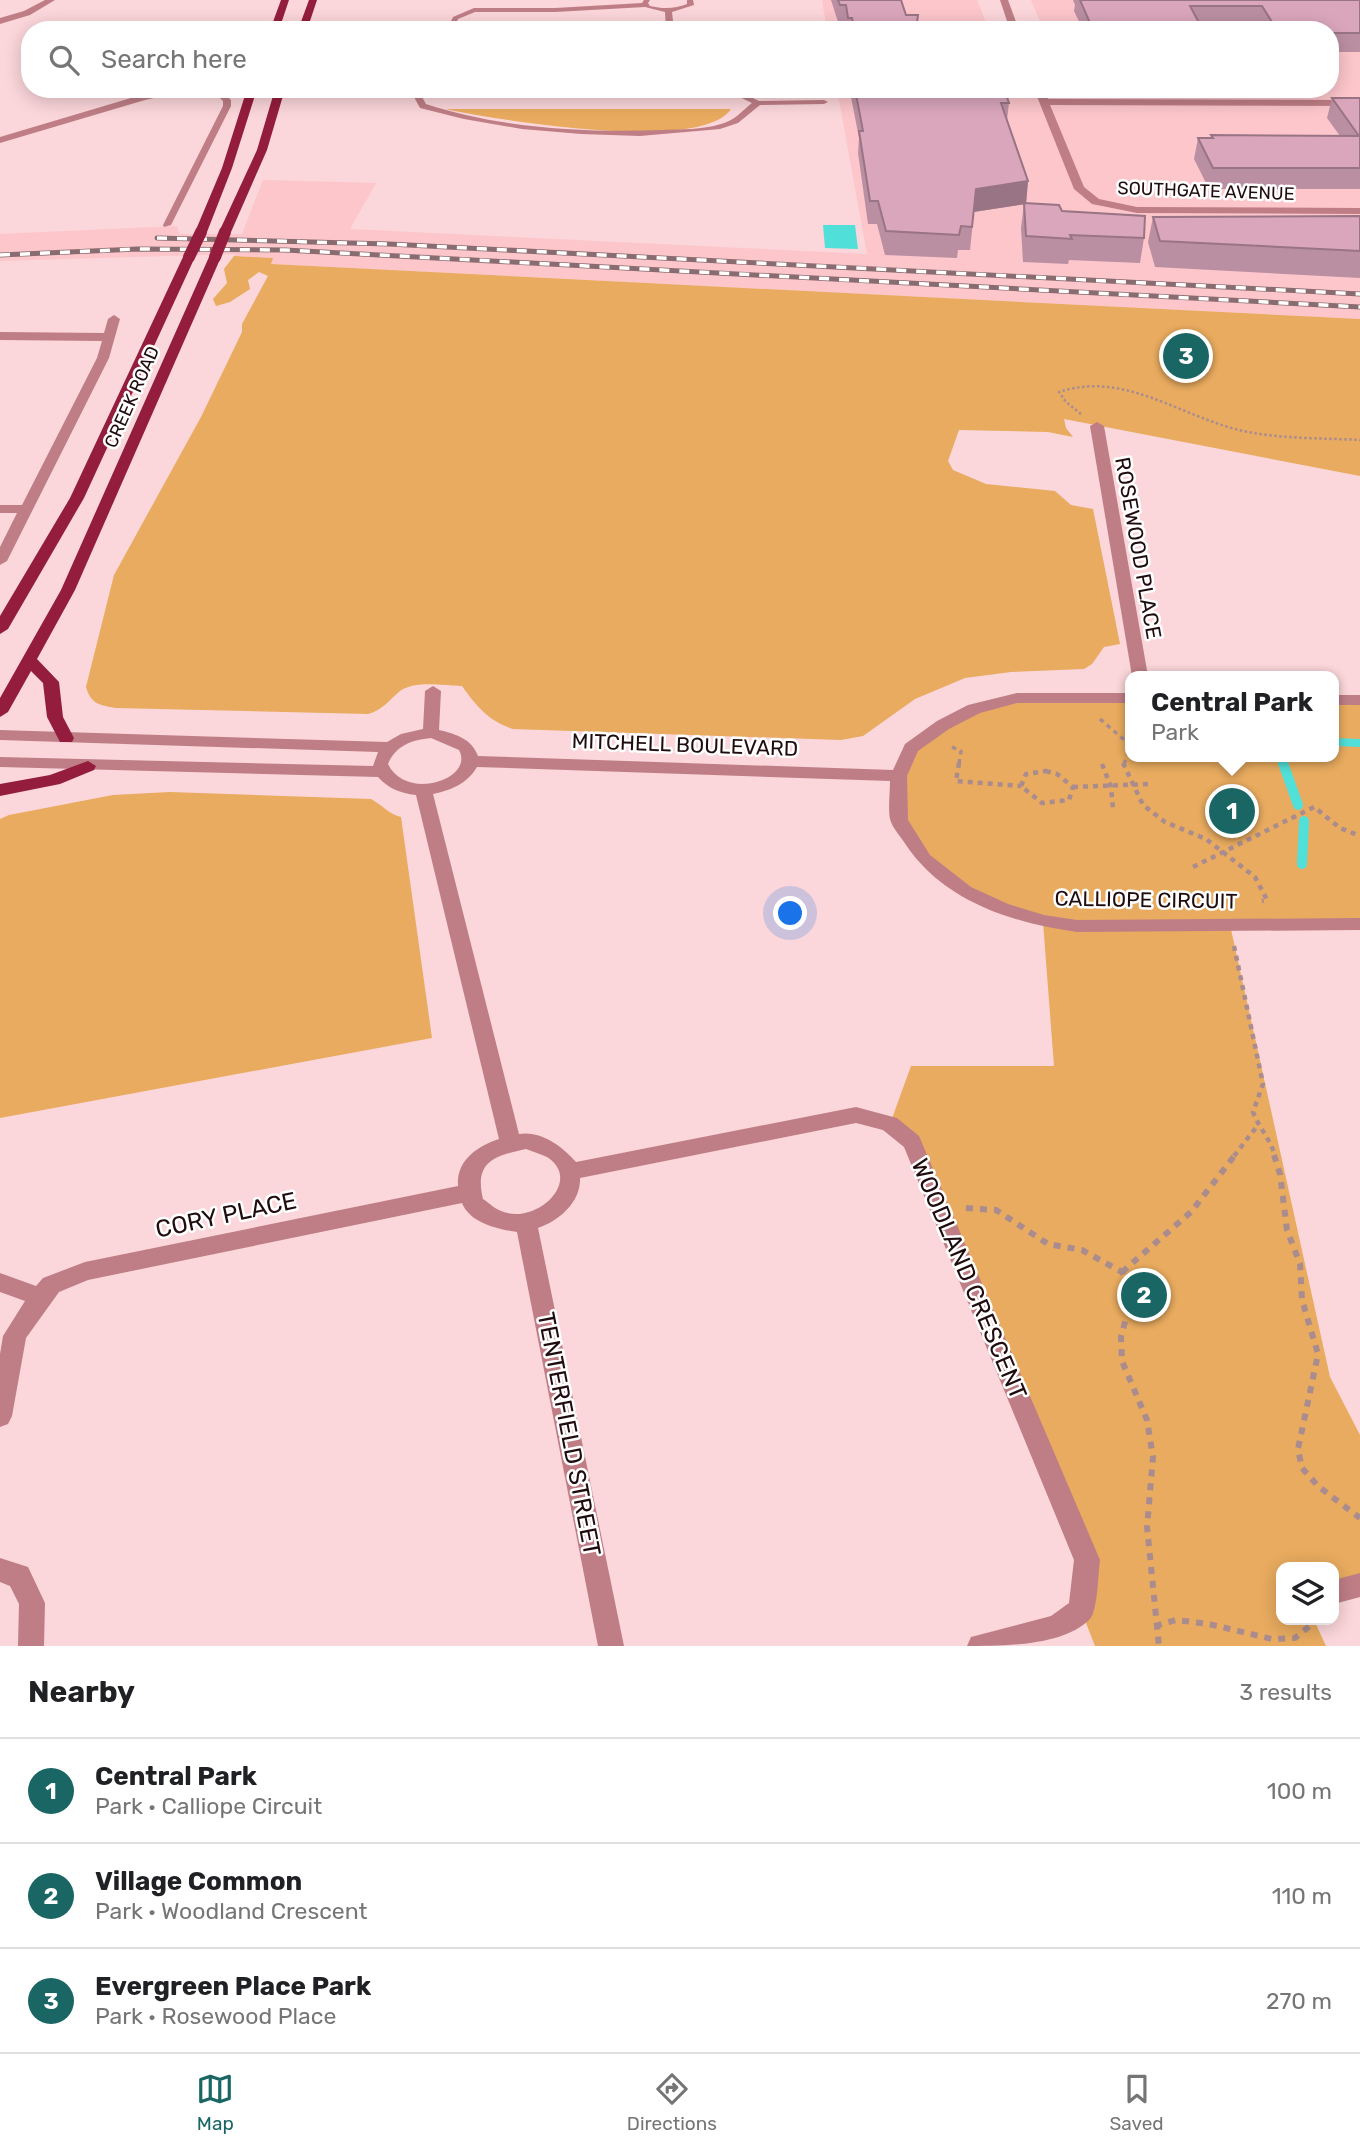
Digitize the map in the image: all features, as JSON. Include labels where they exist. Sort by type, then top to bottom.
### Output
[{"type":"main road","points":[[277,21],[285,0]]},
{"type":"main road","points":[[305,21],[313,0]]},
{"type":"main road","name":"CREEK ROAD","points":[[0,629],[77,498],[201,232],[227,168],[249,98]]},
{"type":"main road","name":"CREEK ROAD","points":[[0,712],[68,590],[262,150],[277,98]]},
{"type":"main road","points":[[30,661],[51,682],[55,717],[66,737]]},
{"type":"main road","points":[[0,790],[54,779],[88,766]]},
{"type":"street","points":[[0,20],[27,13],[51,0]]},
{"type":"street","points":[[1004,0],[1012,21]]},
{"type":"street","points":[[0,140],[141,98]]},
{"type":"street","name":"SOUTHGATE AVENUE","points":[[1042,98],[1079,189],[1102,204],[1137,210],[1360,211]]},
{"type":"street","points":[[1044,102],[1360,103]]},
{"type":"street","points":[[0,561],[103,358],[114,319]]},
{"type":"street","points":[[0,336],[111,337]]},
{"type":"street","name":"ROSEWOOD PLACE","points":[[1097,426],[1139,671]]},
{"type":"street","points":[[0,509],[26,509]]},
{"type":"street","points":[[431,733],[433,691]]},
{"type":"street","name":"CALLIOPE CIRCUIT","points":[[1125,698],[1017,698],[974,709],[943,725],[911,748],[899,776],[899,820],[924,859],[965,891],[1042,922],[1077,926],[1360,923]]},
{"type":"street","points":[[1339,700],[1360,700]]},
{"type":"street","points":[[431,733],[455,739],[464,745],[469,752],[470,761],[460,777],[437,788],[398,785],[382,772],[380,764],[390,747],[408,737],[431,733]]},
{"type":"street","points":[[0,735],[390,747]]},
{"type":"street","name":"MITCHELL BOULEVARD","points":[[470,761],[899,776]]},
{"type":"street","points":[[0,762],[382,772]]},
{"type":"street","points":[[424,789],[511,1144]]},
{"type":"street","name":"WOODLAND CRESCENT","points":[[568,1172],[856,1115],[890,1124],[912,1142],[1087,1560],[1080,1610],[1057,1627],[980,1646]]},
{"type":"street","points":[[527,1141],[548,1147],[564,1159],[571,1184],[567,1198],[558,1209],[544,1218],[511,1224],[496,1221],[473,1204],[468,1179],[473,1166],[495,1147],[511,1144],[527,1141]]},
{"type":"street","name":"CORY PLACE","points":[[40,1297],[51,1285],[85,1271],[471,1192]]},
{"type":"street","name":"TENTERFIELD STREET","points":[[526,1221],[611,1646]]},
{"type":"street","points":[[0,1282],[40,1297],[15,1336],[0,1416]]},
{"type":"street","points":[[0,1570],[19,1576],[32,1603],[31,1646]]},
{"type":"street","points":[[1339,1590],[1360,1584]]},
{"type":"lane","points":[[454,21],[461,13],[474,10],[568,10],[646,3],[667,11],[688,7],[691,5],[690,0]]},
{"type":"lane","points":[[667,11],[669,21]]},
{"type":"lane","points":[[167,225],[227,106],[225,98]]},
{"type":"lane","points":[[419,98],[423,106],[521,127],[608,133],[684,131],[724,126],[744,117],[751,107],[758,103]]},
{"type":"lane","points":[[747,98],[758,103],[824,103]]},
{"type":"path","points":[[1097,426],[1066,402],[1059,392],[1075,387],[1108,387],[1134,391],[1239,430],[1360,440]]},
{"type":"path","points":[[1098,716],[1105,726],[1125,743]]},
{"type":"path","points":[[945,744],[961,751],[956,781],[1021,786],[1032,800],[1052,806],[1069,800],[1073,787]]},
{"type":"path","points":[[1125,758],[1123,763],[1143,805],[1165,822],[1206,839],[1255,877],[1267,901],[1256,901]]},
{"type":"path","points":[[1102,764],[1111,787],[1113,809]]},
{"type":"path","points":[[1021,786],[1026,774],[1042,769],[1062,774],[1073,787],[1150,784]]},
{"type":"path","points":[[1193,867],[1314,807],[1340,828],[1360,836]]},
{"type":"path","points":[[1232,937],[1263,1084],[1253,1112],[1258,1125],[1269,1136],[1280,1174],[1287,1230],[1300,1264],[1302,1300],[1318,1354],[1298,1449],[1302,1468],[1319,1487],[1360,1517]]},
{"type":"path","points":[[1122,1272],[1191,1212],[1258,1125]]},
{"type":"path","points":[[942,1213],[972,1206],[996,1210],[1048,1244],[1082,1250],[1122,1272],[1128,1285],[1130,1303],[1121,1337],[1122,1361],[1147,1420],[1153,1457],[1147,1527],[1158,1646]]},
{"type":"path","points":[[1155,1626],[1176,1620],[1209,1624],[1272,1639],[1295,1638],[1311,1625]]},
{"type":"shaded area","points":[[822,0],[977,0],[985,21],[826,21]]},
{"type":"shaded area","points":[[1031,0],[1360,0],[1360,319],[270,264],[273,258],[234,254],[0,261],[0,234],[177,226],[179,234],[242,234],[263,180],[376,183],[350,229],[867,254],[839,98],[1339,98],[1339,21],[1040,21]]},
{"type":"shaded area","points":[[446,109],[731,109],[712,122],[681,130],[641,132],[550,126]]},
{"type":"shaded area","points":[[234,256],[273,258],[271,264],[1360,319],[1360,476],[1064,419],[1066,428],[1073,437],[1048,432],[959,430],[948,461],[953,470],[986,484],[1055,491],[1071,505],[1093,509],[1120,644],[1104,647],[1092,664],[1084,669],[1011,672],[965,678],[915,699],[863,736],[841,740],[513,729],[484,712],[462,686],[439,685],[407,688],[368,714],[105,706],[93,700],[86,687],[114,575],[201,417],[242,332],[242,324],[268,276],[259,272],[248,280],[250,289],[230,302],[216,306],[213,299],[227,283],[224,269]]},
{"type":"shaded area","points":[[1016,698],[1125,698],[1125,762],[1339,762],[1339,700],[1360,700],[1360,924],[1230,925],[1330,1377],[1360,1435],[1360,1585],[1339,1591],[1339,1562],[1276,1562],[1276,1625],[1316,1625],[1326,1646],[1095,1646],[1081,1610],[1087,1560],[912,1142],[890,1124],[911,1066],[1054,1066],[1043,922],[1001,908],[924,859],[899,820],[911,748],[943,725]]},
{"type":"shaded area","points":[[170,792],[371,799],[401,817],[432,1038],[0,1118],[0,819],[113,795]]},
{"type":"water","points":[[823,225],[855,225],[858,249],[825,248]]},
{"type":"building","points":[[838,0],[901,0],[906,15],[918,15],[917,21],[852,21],[852,18],[848,18],[846,5],[840,5]]},
{"type":"building","points":[[1080,0],[1360,0],[1360,33],[1339,33],[1339,21],[1271,21],[1262,6],[1190,6],[1198,21],[1089,21]]},
{"type":"building","points":[[857,98],[1007,98],[1009,103],[1001,103],[1028,181],[976,189],[972,227],[961,226],[959,235],[886,231],[878,201],[870,201],[859,131],[863,131]]},
{"type":"building","points":[[1332,98],[1360,98],[1360,168],[1213,168],[1198,138],[1213,138],[1211,135],[1359,136]]},
{"type":"building","points":[[1024,203],[1059,205],[1062,211],[1145,216],[1144,238],[1070,235],[1072,239],[1026,236]]},
{"type":"building","points":[[1360,216],[1360,251],[1160,241],[1153,217]]},
{"type":"waterway","points":[[1339,742],[1360,743]]},
{"type":"waterway","points":[[1283,763],[1298,805]]},
{"type":"waterway","points":[[1302,864],[1304,821]]},
{"type":"railway","points":[[157,238],[389,244],[1360,294]]},
{"type":"railway","points":[[0,255],[138,249],[285,250],[1360,307]]},
{"type":"place","name":"Evergreen Place Park","points":[[1186,356]]},
{"type":"place","name":"Central Park","points":[[1232,811]]},
{"type":"place","name":"Village Common","points":[[1144,1295]]}]
